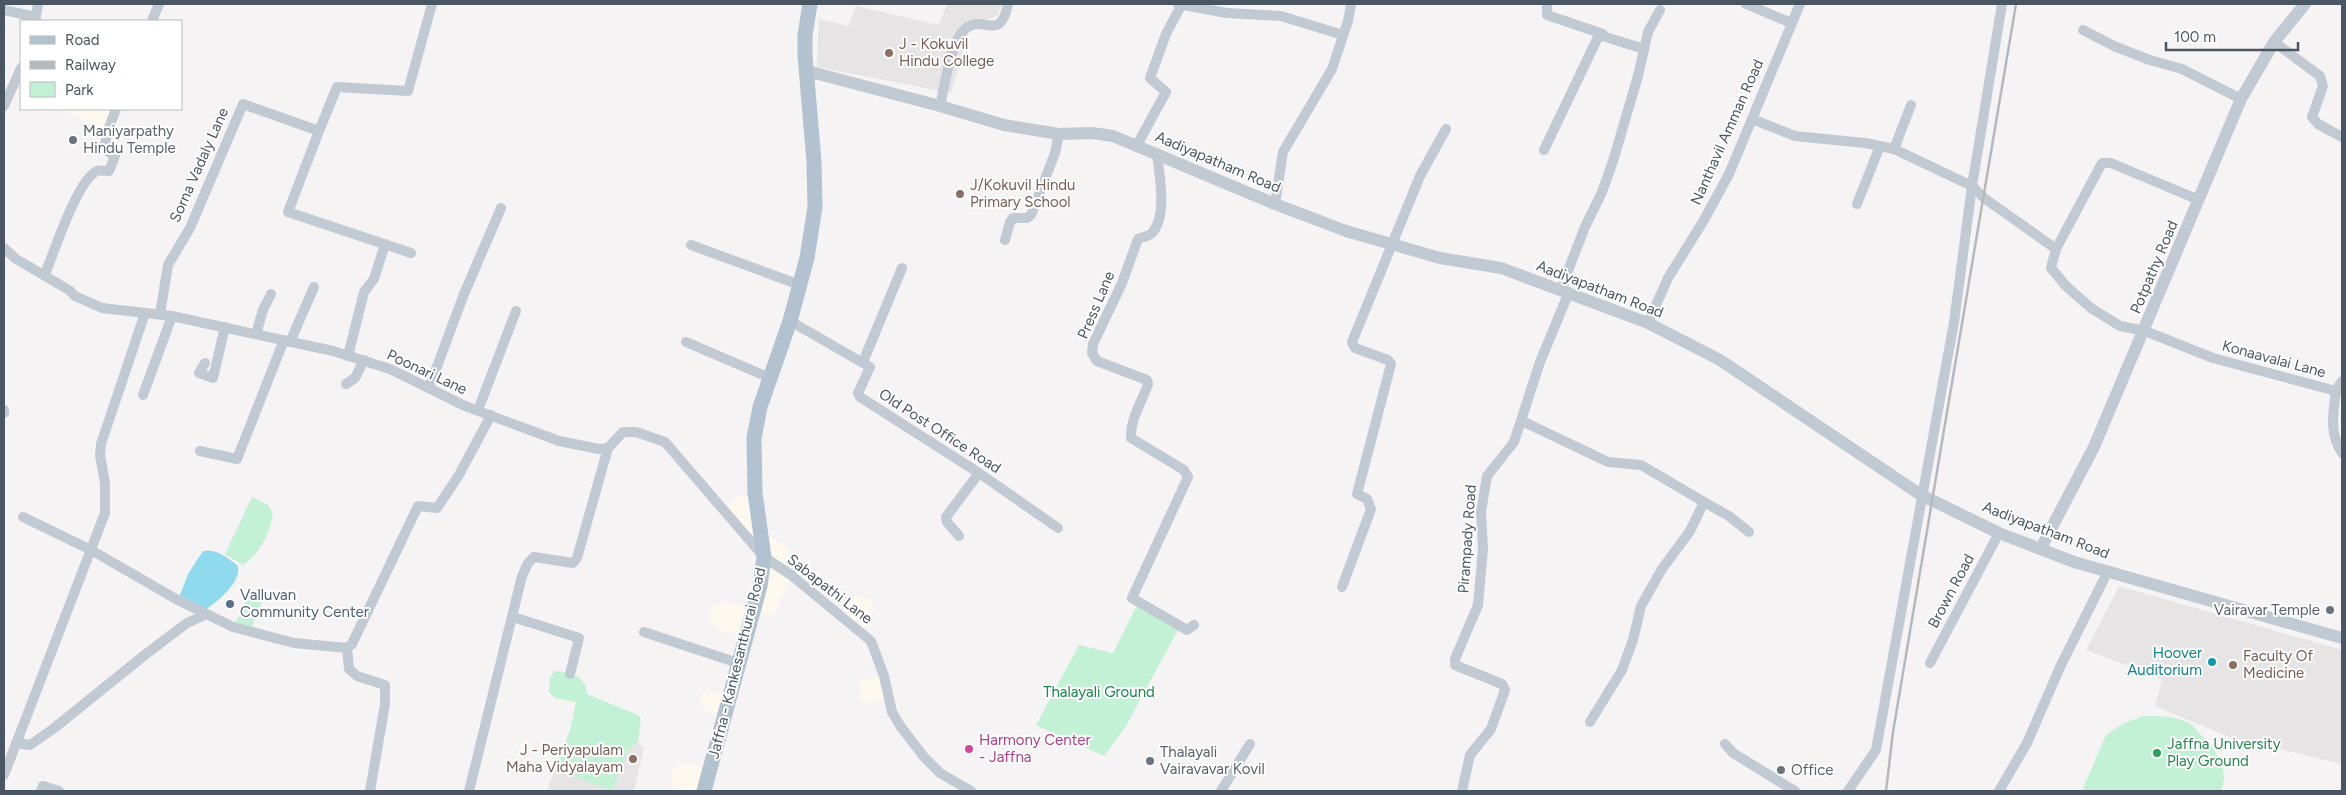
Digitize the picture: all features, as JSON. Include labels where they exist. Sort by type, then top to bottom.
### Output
[{"type":"main road","name":"Jaffna - Kankesanthurai Road","points":[[704,791],[760,586],[764,557],[755,493],[754,438],[760,407],[790,322],[812,235],[815,197],[805,35],[810,4]]},
{"type":"street","points":[[4,10],[36,19],[38,4]]},
{"type":"street","points":[[152,20],[159,4]]},
{"type":"street","points":[[410,253],[288,212],[337,87],[408,91],[432,4]]},
{"type":"street","points":[[940,106],[957,40],[966,28],[1002,23],[1008,4]]},
{"type":"street","points":[[1178,4],[1227,14],[1281,16],[1344,35]]},
{"type":"street","points":[[1137,145],[1166,92],[1150,78],[1166,34],[1182,4]]},
{"type":"street","points":[[1275,204],[1283,152],[1332,69],[1344,35],[1351,4]]},
{"type":"street","points":[[1547,4],[1547,16],[1644,49]]},
{"type":"street","points":[[1746,4],[1791,23]]},
{"type":"street","name":"Nanthavil Amman Road","points":[[1648,323],[1668,278],[1704,220],[1729,174],[1800,4]]},
{"type":"street","points":[[1848,791],[1876,750],[1954,322],[1972,186],[2002,4]]},
{"type":"street","name":"Potpathy Road","points":[[2041,548],[2094,447],[2145,331],[2241,99],[2274,42],[2305,4]]},
{"type":"street","name":"Pirampady Road","points":[[1462,791],[1470,755],[1490,729],[1504,690],[1502,684],[1456,664],[1455,658],[1478,605],[1483,549],[1481,512],[1487,476],[1514,442],[1522,421],[1540,362],[1566,292],[1564,280],[1585,227],[1602,192],[1638,76],[1648,32],[1660,10]]},
{"type":"street","points":[[2083,30],[2133,54],[2182,69],[2241,99]]},
{"type":"street","points":[[1544,150],[1597,38],[1603,34]]},
{"type":"street","points":[[2274,42],[2320,76],[2323,86],[2312,117],[2318,124],[2342,137]]},
{"type":"street","points":[[4,106],[20,70]]},
{"type":"street","name":"Aadiyapatham Road","points":[[807,71],[1004,125],[1058,134],[1092,133],[1113,136],[1275,204],[1391,246],[1440,258],[1501,268],[1566,292],[1648,323],[1720,360],[1921,495],[1999,533],[2074,562],[2342,638]]},
{"type":"street","name":"Sorna Vadaly Lane","points":[[160,314],[168,265],[190,228],[242,104],[319,131]]},
{"type":"street","points":[[1894,149],[1911,105]]},
{"type":"street","points":[[45,274],[75,199],[84,184],[98,171],[109,171],[115,156],[104,149],[108,130],[116,110]]},
{"type":"street","points":[[1752,119],[1795,136],[1865,143],[1894,149],[1972,186],[1984,198],[2056,249],[2097,168],[2102,162],[2111,163],[2199,200]]},
{"type":"street","points":[[1342,587],[1371,509],[1367,499],[1357,494],[1390,364],[1388,360],[1354,348],[1352,342],[1420,176],[1446,129]]},
{"type":"street","points":[[1005,240],[1013,218],[1027,218],[1031,215],[1055,153],[1058,134]]},
{"type":"street","points":[[1857,204],[1880,146]]},
{"type":"street","name":"Press Lane","points":[[1157,153],[1162,199],[1159,224],[1152,234],[1138,239],[1122,283],[1093,344],[1092,353],[1097,361],[1147,380],[1146,393],[1131,427],[1131,438],[1184,470],[1188,477],[1132,598],[1187,630],[1194,625]]},
{"type":"street","points":[[429,388],[464,294],[500,208]]},
{"type":"street","points":[[348,356],[364,292],[374,279],[385,244]]},
{"type":"street","points":[[691,245],[800,285]]},
{"type":"street","name":"Poonari Lane","points":[[4,248],[16,259],[45,274],[75,296],[102,308],[172,316],[364,360],[390,369],[478,410],[559,441],[599,449],[608,448]]},
{"type":"street","name":"Konaavalai Lane","points":[[2056,249],[2051,268],[2066,286],[2091,308],[2120,326],[2145,331],[2213,358],[2336,391],[2332,416],[2334,437],[2342,454]]},
{"type":"street","points":[[790,322],[863,362],[902,268]]},
{"type":"street","points":[[200,451],[237,459],[287,341],[314,287]]},
{"type":"street","points":[[256,334],[263,310],[271,294]]},
{"type":"street","points":[[478,410],[516,311]]},
{"type":"street","points":[[4,775],[105,512],[105,483],[100,455],[101,444],[144,313]]},
{"type":"street","points":[[143,395],[172,316]]},
{"type":"street","points":[[205,363],[199,373],[213,378],[225,327]]},
{"type":"street","points":[[686,342],[770,378]]},
{"type":"street","points":[[346,384],[355,378],[364,360]]},
{"type":"street","name":"Old Post Office Road","points":[[863,362],[870,367],[858,393],[860,397],[979,473],[1058,528]]},
{"type":"street","points":[[2336,391],[2342,381]]},
{"type":"street","points":[[23,517],[91,550],[205,615],[250,632],[294,643],[347,648],[352,644],[368,613],[418,506],[438,508],[459,475],[491,415]]},
{"type":"street","points":[[1522,421],[1608,462],[1641,465],[1729,516],[1749,532]]},
{"type":"street","points":[[469,791],[522,576],[528,562],[534,557],[573,563],[577,558],[608,448],[623,432],[636,432],[665,442],[764,557]]},
{"type":"street","points":[[959,536],[947,522],[946,517],[979,473]]},
{"type":"street","points":[[1590,722],[1622,670],[1633,640],[1641,606],[1662,569],[1690,531],[1704,502]]},
{"type":"street","name":"Brown Road","points":[[1930,663],[1999,533]]},
{"type":"street","name":"Sabapathi Lane","points":[[764,557],[790,575],[871,641],[884,676],[892,712],[901,727],[924,757],[940,773],[971,791]]},
{"type":"street","points":[[1999,791],[2027,743],[2060,665],[2108,571]]},
{"type":"street","points":[[16,744],[30,745],[53,729],[146,654],[188,623],[205,615]]},
{"type":"street","points":[[513,616],[579,638],[570,674]]},
{"type":"street","points":[[644,632],[738,663]]},
{"type":"street","points":[[347,648],[349,669],[357,676],[385,685],[385,704],[370,791]]},
{"type":"street","points":[[1222,791],[1250,744]]},
{"type":"street","points":[[1725,744],[1733,753],[1795,791]]},
{"type":"street","points":[[41,791],[43,786],[58,791]]},
{"type":"shaded area","name":"J - Kokuvil Hindu College","points":[[947,4],[1002,4],[997,16],[970,26],[951,93],[817,67],[819,19],[848,26],[856,6],[939,25]]},
{"type":"shaded area","points":[[62,110],[116,110],[108,130]]},
{"type":"shaded area","points":[[755,493],[762,533],[789,548],[790,553],[783,570],[791,575],[776,614],[763,613],[752,609],[764,557],[722,509],[738,497]]},
{"type":"shaded area","name":"Faculty Of Medicine","points":[[2119,586],[2342,650],[2342,764],[2229,737],[2155,706],[2162,679],[2086,650]]},
{"type":"shaded area","points":[[856,595],[868,598],[874,606],[870,620],[860,632],[841,616],[851,598]]},
{"type":"shaded area","points":[[725,601],[752,609],[745,636],[718,630],[709,618],[712,606]]},
{"type":"shaded area","points":[[884,676],[889,699],[862,703],[859,680]]},
{"type":"shaded area","points":[[708,689],[728,697],[724,715],[708,711],[701,706],[700,697]]},
{"type":"shaded area","points":[[638,742],[644,748],[634,791],[612,791],[628,750]]},
{"type":"shaded area","points":[[688,762],[709,771],[704,791],[679,791],[672,786],[672,774],[675,767],[680,763]]},
{"type":"shaded area","points":[[555,769],[612,791],[547,791]]},
{"type":"green space","points":[[252,497],[268,505],[273,514],[263,543],[255,555],[243,565],[225,554]]},
{"type":"green space","points":[[250,594],[263,600],[250,632],[233,627]]},
{"type":"green space","name":"Thalayali Ground","points":[[1139,601],[1178,630],[1126,726],[1104,756],[1036,725],[1079,645],[1113,653]]},
{"type":"green space","points":[[555,671],[577,676],[584,683],[587,694],[638,715],[641,719],[638,742],[628,750],[612,791],[555,769],[570,730],[576,702],[556,698],[549,693],[550,677]]},
{"type":"green space","name":"Jaffna University Play Ground","points":[[2144,716],[2161,716],[2177,719],[2194,727],[2210,745],[2219,759],[2224,775],[2221,791],[2082,791],[2106,735],[2124,723]]},
{"type":"water","points":[[203,551],[217,552],[238,566],[236,579],[228,591],[205,610],[179,598],[188,574]]},
{"type":"railway","points":[[1886,791],[1893,732],[2016,4]]},
{"type":"place","name":"J - Kokuvil Hindu College","points":[[889,53]]},
{"type":"place","name":"Maniyarpathy Hindu Temple","points":[[73,140]]},
{"type":"place","name":"J/Kokuvil Hindu Primary School","points":[[960,194]]},
{"type":"place","name":"Valluvan Community Center","points":[[230,604]]},
{"type":"place","name":"Vairavar Temple","points":[[2330,610]]},
{"type":"place","name":"Hoover Auditorium","points":[[2212,662]]},
{"type":"place","name":"Faculty Of Medicine","points":[[2233,665]]},
{"type":"place","name":"Harmony Center - Jaffna","points":[[969,749]]},
{"type":"place","name":"Jaffna University Play Ground","points":[[2157,753]]},
{"type":"place","name":"J - Periyapulam Maha Vidyalayam","points":[[633,759]]},
{"type":"place","name":"Thalayali Vairavavar Kovil","points":[[1150,761]]},
{"type":"place","name":"Office","points":[[1781,770]]}]
